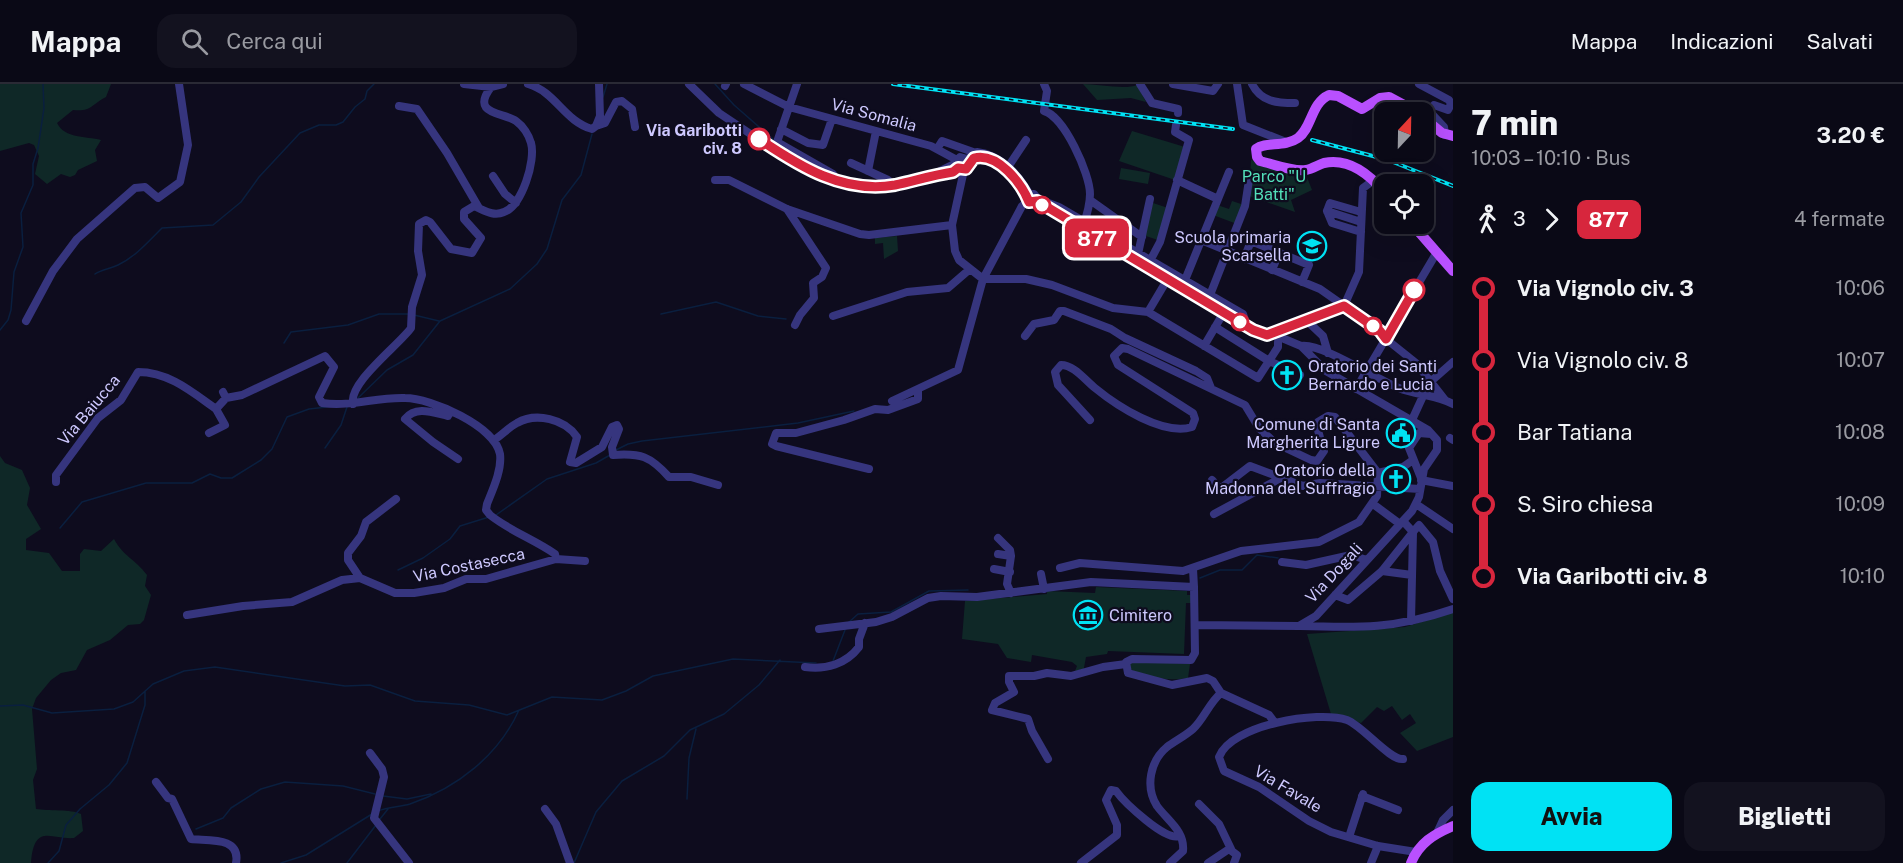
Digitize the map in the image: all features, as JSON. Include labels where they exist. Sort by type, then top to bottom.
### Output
[{"type":"main road","points":[[1374,180],[1360,170],[1339,163],[1324,163],[1305,170],[1265,162],[1257,158],[1255,153],[1259,146],[1290,143],[1300,137],[1318,105],[1329,95],[1338,96],[1362,109],[1380,98],[1389,97],[1398,102]]},
{"type":"main road","points":[[1434,125],[1449,135]]},
{"type":"main road","points":[[1421,234],[1453,271]]},
{"type":"main road","points":[[1411,863],[1416,852],[1437,833],[1453,826]]},
{"type":"street","points":[[26,321],[53,271],[84,231],[135,188],[145,187],[158,198],[180,182],[188,145],[179,84]]},
{"type":"street","points":[[464,84],[491,87],[503,84]]},
{"type":"street","points":[[528,84],[552,95],[567,116],[584,127],[592,129],[605,123],[616,102],[622,101],[632,110],[635,127]]},
{"type":"street","points":[[596,126],[600,116],[599,84]]},
{"type":"street","points":[[689,84],[725,117],[803,168],[845,184],[870,187],[893,185],[932,176],[980,157],[995,162],[1010,174],[1032,198],[1150,261],[1224,312],[1270,336],[1272,340],[1305,319],[1347,308]]},
{"type":"street","name":"Via Somalia","points":[[744,84],[789,107],[934,147]]},
{"type":"street","points":[[797,84],[777,142],[803,159],[842,178],[870,187]]},
{"type":"street","points":[[1044,84],[1046,95],[1044,111],[1054,115],[1077,152],[1089,183],[1090,200],[1083,226]]},
{"type":"street","points":[[1140,84],[1152,103],[1178,109],[1178,113]]},
{"type":"street","points":[[1173,84],[1213,91],[1218,84]]},
{"type":"street","points":[[1237,84],[1243,125],[1290,143]]},
{"type":"street","points":[[1252,84],[1262,98],[1281,103],[1295,103]]},
{"type":"street","points":[[1419,84],[1449,100],[1448,110],[1434,105],[1429,111],[1449,135]]},
{"type":"street","points":[[353,404],[354,394],[364,379],[411,328],[412,306],[422,275],[418,251],[419,224],[426,220],[430,222],[450,249],[472,253],[481,238],[464,219],[464,212],[474,206],[496,214],[505,212],[516,203],[528,178],[532,146],[526,133],[514,120],[489,111],[485,106],[491,87]]},
{"type":"street","points":[[399,106],[417,109],[447,153],[480,209]]},
{"type":"street","points":[[781,129],[808,142],[823,145],[832,119]]},
{"type":"street","points":[[1150,261],[1160,242],[1189,140],[1176,132],[1176,125]]},
{"type":"street","points":[[868,171],[876,131]]},
{"type":"street","points":[[1008,167],[1026,140]]},
{"type":"street","points":[[959,165],[934,147],[942,141],[976,153],[994,156],[1008,167],[1032,198]]},
{"type":"street","points":[[976,153],[959,165],[952,225],[959,260],[982,279],[1026,279],[1052,285],[1113,308],[1148,312],[1258,378],[1278,347],[1280,337]]},
{"type":"street","points":[[851,163],[888,180]]},
{"type":"street","points":[[1183,284],[1229,172]]},
{"type":"street","points":[[493,176],[505,194],[516,203]]},
{"type":"street","points":[[715,180],[729,180],[787,209],[869,235],[952,225]]},
{"type":"street","points":[[1178,180],[1218,199]]},
{"type":"street","points":[[1210,295],[1245,206],[1250,180]]},
{"type":"street","points":[[1347,308],[1359,272],[1363,188],[1374,180]]},
{"type":"street","points":[[892,401],[918,391],[958,370],[982,279],[1022,206],[1032,198]]},
{"type":"street","points":[[1138,254],[1150,199]]},
{"type":"street","points":[[1090,200],[1142,237]]},
{"type":"street","points":[[1361,212],[1330,203],[1327,211],[1332,223],[1361,232]]},
{"type":"street","points":[[787,209],[826,268],[822,277],[813,283],[814,298],[795,325]]},
{"type":"street","points":[[1327,211],[1361,222]]},
{"type":"street","points":[[1083,226],[1167,280],[1210,295],[1243,314],[1247,326]]},
{"type":"street","points":[[1201,240],[1326,293],[1380,331],[1386,339],[1416,363],[1429,383],[1449,402]]},
{"type":"street","points":[[1244,259],[1251,241],[1308,265],[1302,282]]},
{"type":"street","points":[[1356,389],[1437,252]]},
{"type":"street","points":[[1272,270],[1279,253]]},
{"type":"street","points":[[834,316],[907,292],[948,288],[970,268]]},
{"type":"street","points":[[1148,312],[1167,280]]},
{"type":"street","points":[[1025,336],[1034,324],[1054,320],[1060,311],[1064,311],[1111,329],[1125,338],[1196,371],[1207,378],[1211,388]]},
{"type":"street","points":[[1204,346],[1224,312]]},
{"type":"street","points":[[1305,319],[1323,336],[1328,353]]},
{"type":"street","points":[[1215,327],[1269,361],[1300,375]]},
{"type":"street","points":[[1280,337],[1301,346],[1319,366],[1434,435],[1437,450],[1433,458],[1426,464],[1413,460]]},
{"type":"street","points":[[1301,346],[1309,345],[1328,353],[1396,387],[1449,402]]},
{"type":"street","points":[[1060,568],[1080,563],[1138,569],[1192,569],[1241,551],[1319,542],[1354,526],[1373,504],[1378,486],[1378,473],[1335,417],[1328,416],[1318,422],[1317,427],[1324,452],[1317,461],[1311,460],[1275,443],[1258,428],[1245,405],[1128,349],[1118,351],[1114,359],[1125,372],[1186,407],[1196,419],[1192,427],[1167,428],[1114,401],[1071,368],[1061,365],[1055,372],[1058,385],[1090,420]]},
{"type":"street","points":[[209,433],[225,425],[216,409],[221,407],[225,395],[242,395],[322,356],[328,357],[334,367],[319,401],[341,405],[373,400],[418,398],[450,411],[485,432],[494,440],[500,462],[486,510],[498,522],[553,552],[556,558]]},
{"type":"street","points":[[1417,435],[1414,421],[1422,396],[1429,383],[1453,362]]},
{"type":"street","name":"Via Baiucca","points":[[56,482],[56,475],[86,434],[98,418],[121,400],[138,372],[150,372],[174,380],[216,409]]},
{"type":"street","points":[[869,469],[776,446],[772,444],[772,438],[776,433],[796,433],[874,409],[888,410],[918,399],[918,391]]},
{"type":"street","points":[[450,411],[448,416],[428,411],[416,412],[405,419],[458,459]]},
{"type":"street","points":[[494,440],[519,422],[542,418],[560,422],[571,429],[577,437],[570,456],[570,462],[576,463],[602,447],[612,427],[616,425],[619,429],[612,447],[613,454],[628,452],[642,456],[657,464],[669,477],[691,477],[718,485]]},
{"type":"street","points":[[1420,483],[1409,448],[1417,435],[1423,432],[1434,435]]},
{"type":"street","points":[[1378,473],[1403,467],[1413,460]]},
{"type":"street","name":"Via Dogali","points":[[1299,626],[1316,616],[1416,504],[1426,464]]},
{"type":"street","points":[[1212,480],[1220,489],[1250,466],[1303,486],[1320,483],[1378,486],[1420,483],[1453,486]]},
{"type":"street","points":[[1214,514],[1279,478]]},
{"type":"street","points":[[187,615],[243,606],[292,602],[323,587],[360,578],[348,560],[348,553],[361,536],[366,522],[396,499]]},
{"type":"street","points":[[1373,504],[1401,523],[1416,529],[1433,542],[1443,579],[1453,599]]},
{"type":"street","points":[[1416,504],[1453,529]]},
{"type":"street","points":[[1335,595],[1348,600],[1382,571],[1416,529]]},
{"type":"street","points":[[1411,621],[1416,529]]},
{"type":"street","points":[[998,538],[1010,550],[1010,572],[1007,584],[1011,593]]},
{"type":"street","points":[[998,554],[1011,556]]},
{"type":"street","points":[[1282,562],[1306,565],[1351,555],[1367,560]]},
{"type":"street","name":"Via Costasecca","points":[[360,578],[395,593],[414,593],[444,588],[466,579],[486,579],[556,558],[585,561]]},
{"type":"street","points":[[994,569],[1010,572]]},
{"type":"street","points":[[1048,759],[1032,731],[1029,719],[992,710],[994,703],[1014,692],[1008,682],[1010,675],[1034,676],[1047,673],[1071,676],[1103,667],[1126,664],[1132,659],[1191,660],[1195,653],[1196,625],[1192,569]]},
{"type":"street","points":[[1382,571],[1412,575]]},
{"type":"street","points":[[1041,574],[1044,589]]},
{"type":"street","points":[[819,629],[892,617],[928,598],[1011,593],[1091,582],[1194,587]]},
{"type":"street","points":[[1196,625],[1366,629],[1411,621],[1453,609]]},
{"type":"street","points":[[805,667],[823,668],[846,660],[859,647],[859,639],[865,623]]},
{"type":"street","points":[[1126,664],[1128,673],[1172,685],[1207,678],[1213,681],[1221,693],[1269,715],[1275,723],[1336,716],[1354,723],[1394,757],[1403,759]]},
{"type":"street","points":[[1170,863],[1183,851],[1179,830],[1154,800],[1150,782],[1151,771],[1161,753],[1192,730],[1221,693]]},
{"type":"street","name":"Via Favale","points":[[1275,723],[1246,733],[1232,741],[1221,752],[1221,766],[1229,774],[1259,787],[1309,821],[1378,846],[1416,852]]},
{"type":"street","points":[[370,753],[382,769],[384,777],[374,818],[409,863]]},
{"type":"street","points":[[156,782],[168,798],[172,799],[191,839],[217,840],[230,844],[236,852],[236,863]]},
{"type":"street","points":[[1081,863],[1118,835],[1117,825],[1106,800],[1111,790],[1116,791],[1125,803],[1169,836],[1179,836]]},
{"type":"street","points":[[1349,837],[1363,795],[1398,810]]},
{"type":"street","points":[[1199,804],[1219,824],[1231,849],[1237,855],[1234,863]]},
{"type":"street","points":[[545,809],[556,824],[570,863]]},
{"type":"street","points":[[1437,833],[1443,820],[1453,810]]},
{"type":"street","points":[[1371,863],[1378,846]]},
{"type":"street","points":[[1208,863],[1227,849],[1231,849]]},
{"type":"green space","points":[[0,84],[111,84],[106,97],[87,109],[73,110],[57,123],[70,134],[101,140],[95,150],[97,161],[78,170],[75,175],[70,177],[61,174],[47,184],[35,174],[39,156],[34,145],[29,143],[0,151]]},
{"type":"green space","points":[[1083,84],[1119,87],[1137,85],[1146,102],[1131,98],[1097,100]]},
{"type":"green space","points":[[1132,131],[1185,147],[1175,180],[1119,161]]},
{"type":"green space","name":"Parco \"U Batti\"","points":[[1251,160],[1305,172],[1312,190],[1291,200],[1295,212],[1249,196]]},
{"type":"green space","points":[[1121,168],[1150,173],[1148,184],[1119,179]]},
{"type":"green space","points":[[1232,201],[1244,205],[1237,224],[1213,215],[1217,205],[1229,209]]},
{"type":"green space","points":[[1153,203],[1168,208],[1158,240],[1143,235]]},
{"type":"green space","points":[[897,236],[898,251],[884,259],[883,243],[875,244],[875,238]]},
{"type":"green space","points":[[0,456],[5,463],[22,470],[30,488],[27,505],[41,529],[26,539],[26,550],[49,553],[62,571],[80,571],[80,554],[84,549],[101,551],[114,539],[121,550],[147,575],[145,586],[151,595],[144,620],[140,624],[128,625],[110,640],[87,650],[76,670],[61,673],[51,680],[36,698],[32,709],[37,769],[33,780],[36,809],[71,811],[81,814],[83,831],[74,838],[45,836],[40,838],[33,850],[31,863],[0,863]]},
{"type":"green space","points":[[1096,587],[1187,591],[1187,595],[1192,595],[1192,603],[1186,603],[1184,654],[1108,651],[1107,654],[1086,657],[1083,673],[1075,671],[1077,666],[1072,662],[1032,655],[1031,662],[1007,658],[998,644],[962,639],[965,601],[1047,594],[1047,591],[1095,593]]},
{"type":"green space","points":[[1453,612],[1453,737],[1417,751],[1400,733],[1416,723],[1410,714],[1402,720],[1392,706],[1384,711],[1377,707],[1361,723],[1331,714],[1307,634],[1405,627]]},
{"type":"green space","points":[[1135,661],[1190,664],[1188,678],[1165,679],[1141,675],[1129,668],[1129,664]]},
{"type":"waterway","points":[[0,330],[8,320],[11,310],[14,272],[23,247],[21,213],[33,185],[33,164],[38,148],[44,108],[43,84]]},
{"type":"waterway","points":[[95,274],[130,258],[162,228],[213,225],[241,202],[259,177],[300,133],[319,125],[336,125],[343,122],[365,99],[367,91],[374,84]]},
{"type":"waterway","points":[[603,97],[607,84]]},
{"type":"waterway","points":[[715,84],[734,105],[773,139]]},
{"type":"waterway","points":[[358,398],[387,370],[413,355],[440,321],[510,289],[537,264],[547,249],[562,200],[581,175],[592,134]]},
{"type":"waterway","points":[[661,314],[716,302],[758,316],[786,319]]},
{"type":"waterway","points":[[284,343],[291,332],[348,325],[379,314],[409,314]]},
{"type":"waterway","points":[[414,315],[439,321]]},
{"type":"waterway","points":[[60,528],[82,502],[146,483],[192,483],[210,474],[221,478],[232,478],[261,460],[272,449],[287,417],[309,409],[327,407]]},
{"type":"waterway","points":[[325,448],[341,425],[347,407]]},
{"type":"waterway","points":[[616,450],[642,441],[798,423],[854,411]]},
{"type":"waterway","points":[[496,515],[547,479],[596,463],[610,455]]},
{"type":"waterway","points":[[398,570],[423,558],[450,539],[460,526],[489,517]]},
{"type":"waterway","points":[[1200,578],[1220,570],[1242,570],[1257,555],[1278,558]]},
{"type":"waterway","points":[[848,623],[858,614],[891,612],[929,591],[968,590]]},
{"type":"waterway","points":[[833,661],[845,630]]},
{"type":"waterway","points":[[0,706],[23,705],[52,713],[114,709],[133,702],[153,684],[184,671],[215,667],[345,686],[370,685],[415,701],[469,705],[507,715],[552,697],[602,700],[626,691],[653,676],[733,659],[816,663]]},
{"type":"waterway","points":[[574,863],[596,812],[622,781],[664,756],[690,730],[724,714],[759,685],[780,660]]},
{"type":"waterway","points":[[48,863],[59,851],[66,825],[80,809],[109,785],[127,763],[145,705],[145,691]]},
{"type":"waterway","points":[[378,811],[410,804],[460,779],[475,768],[500,741],[519,710]]},
{"type":"waterway","points":[[687,799],[689,758],[696,729]]},
{"type":"waterway","points":[[196,829],[223,818],[231,808],[261,789],[285,782],[343,786],[375,794]]},
{"type":"waterway","points":[[383,796],[407,799],[431,794]]},
{"type":"waterway","points":[[380,819],[388,809]]},
{"type":"waterway","points":[[281,863],[306,855],[372,814]]},
{"type":"waterway","points":[[347,863],[376,825]]},
{"type":"railway","points":[[893,84],[1233,129]]},
{"type":"railway","points":[[1312,140],[1388,160],[1453,186]]},
{"type":"bus line","name":"877","points":[[759,139],[803,168],[845,184],[870,187],[893,185],[953,172],[958,168],[962,170],[966,169],[974,158],[988,159],[1010,174],[1023,188],[1029,202],[1033,204],[1037,201],[1253,330],[1270,336],[1273,331],[1281,332],[1288,326],[1309,317],[1344,306],[1380,331],[1386,339],[1414,290]]},
{"type":"place","name":"Via Garibotti civ. 8","points":[[759,139]]},
{"type":"place","name":"Scuola primaria Scarsella","points":[[1312,246]]},
{"type":"place","name":"Oratorio dei Santi Bernardo e Lucia","points":[[1287,375]]},
{"type":"place","name":"Comune di Santa Margherita Ligure","points":[[1401,433]]},
{"type":"place","name":"Oratorio della Madonna del Suffragio","points":[[1396,479]]},
{"type":"place","name":"Cimitero","points":[[1088,615]]}]
